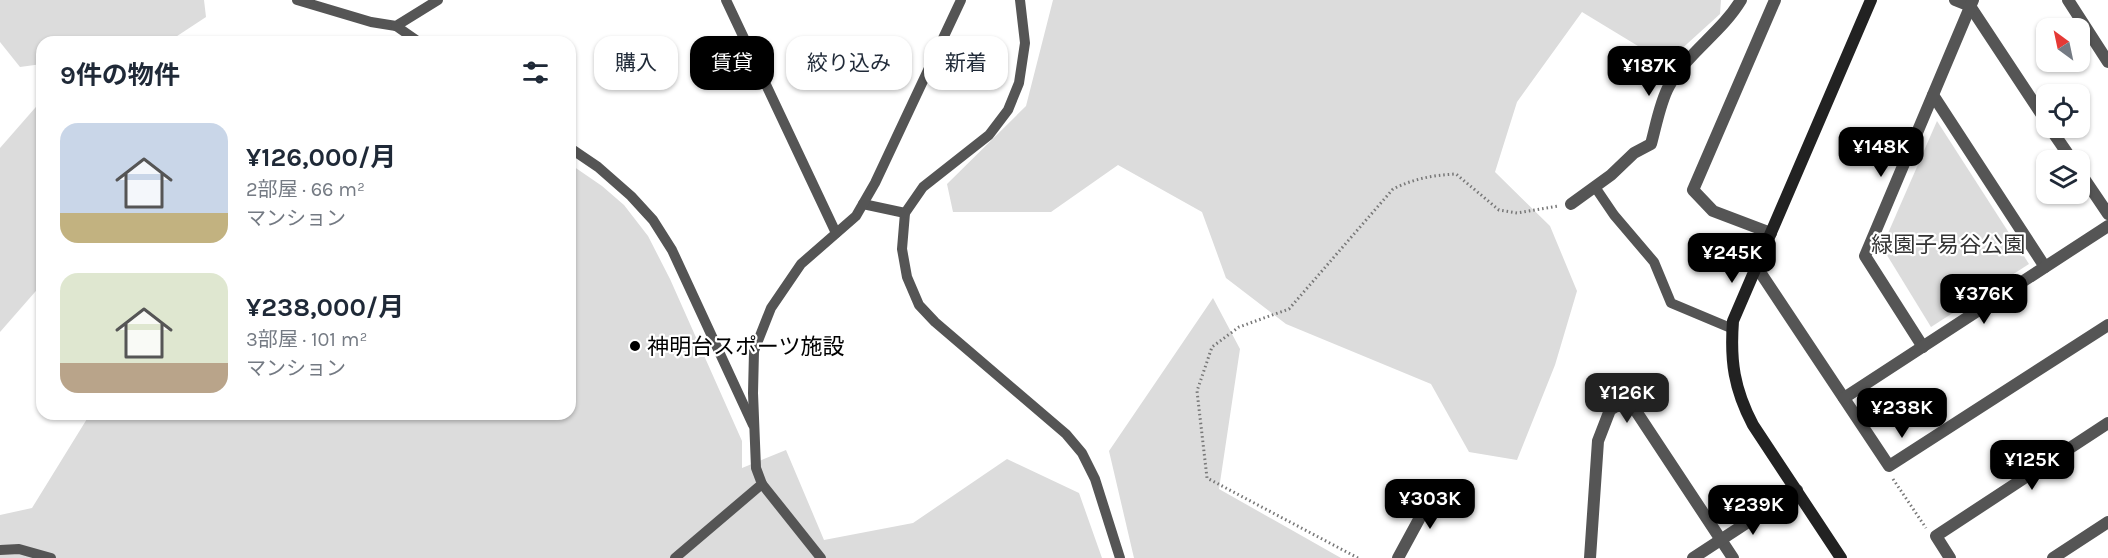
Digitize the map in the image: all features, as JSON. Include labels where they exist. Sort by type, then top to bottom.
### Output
[{"type":"street","points":[[1571,204],[1595,187],[1634,153],[1651,144],[1668,87],[1680,69],[1733,14],[1741,0]]},
{"type":"street","points":[[1771,233],[1713,211],[1693,190],[1775,0]]},
{"type":"street","points":[[1841,558],[1753,425],[1741,403],[1733,373],[1732,328],[1756,266],[1871,0]]},
{"type":"street","points":[[1955,0],[1972,3],[2036,105]]},
{"type":"street","points":[[2068,0],[2108,62]]},
{"type":"street","points":[[1923,347],[1865,256],[1972,3]]},
{"type":"street","points":[[1933,95],[2045,267]]},
{"type":"street","points":[[2090,187],[2108,214]]},
{"type":"street","points":[[1844,398],[2108,226]]},
{"type":"street","points":[[1756,266],[1889,466],[2108,325]]},
{"type":"street","points":[[1590,558],[1598,441],[1610,410],[1628,399],[1733,558]]},
{"type":"street","points":[[1950,558],[1935,536],[2108,423]]},
{"type":"street","points":[[1398,558],[1436,488]]},
{"type":"street","points":[[1693,558],[1797,490]]},
{"type":"street","points":[[2053,558],[2108,522]]},
{"type":"lane","points":[[297,0],[371,22],[396,26],[410,36]]},
{"type":"lane","points":[[396,26],[438,0]]},
{"type":"lane","points":[[726,0],[836,233]]},
{"type":"lane","points":[[821,558],[762,484],[756,468],[754,351],[771,308],[801,264],[856,216],[875,183],[961,0]]},
{"type":"lane","points":[[1020,0],[1025,43],[1019,83],[1008,110],[989,135],[923,187],[905,213],[902,249],[907,277],[919,305],[935,322],[1066,434],[1082,453],[1095,479],[1120,558]]},
{"type":"lane","points":[[576,152],[598,167],[631,196],[652,220],[672,250],[754,429]]},
{"type":"lane","points":[[1595,187],[1614,215],[1654,262],[1671,303],[1732,328]]},
{"type":"lane","points":[[863,204],[905,213]]},
{"type":"lane","points":[[675,558],[762,484]]},
{"type":"lane","points":[[0,550],[19,549],[51,558]]},
{"type":"path","points":[[1358,558],[1207,478],[1197,391],[1212,347],[1239,327],[1289,309],[1393,189],[1408,181],[1456,174],[1499,210],[1517,213],[1571,204]]},
{"type":"path","points":[[1889,466],[1892,478],[1927,531],[1935,536]]},
{"type":"green space","points":[[0,0],[204,0],[206,17],[177,36],[36,36],[36,65],[20,67],[0,42]]},
{"type":"green space","points":[[1053,0],[1721,0],[1720,14],[1666,63],[1582,12],[1517,102],[1495,172],[1550,226],[1577,291],[1555,365],[1517,460],[1469,452],[1431,384],[1286,324],[1226,278],[1202,212],[1118,165],[1051,212],[953,212],[947,184],[1026,106]]},
{"type":"green space","points":[[36,107],[36,291],[0,332],[0,148]]},
{"type":"green space","name":"緑園子易谷公園","points":[[1937,121],[2029,264],[1931,327],[1882,247]]},
{"type":"green space","name":"神明台スポーツ施設","points":[[576,168],[624,205],[648,236],[670,279],[742,441],[742,468],[786,450],[824,540],[913,523],[1007,459],[1079,493],[1102,558],[0,558],[0,515],[32,508],[86,420],[576,420]]},
{"type":"green space","points":[[1213,298],[1240,349],[1219,489],[1341,558],[1134,558],[1109,451]]},
{"type":"place","name":"神明台スポーツ施設","points":[[635,346]]}]
